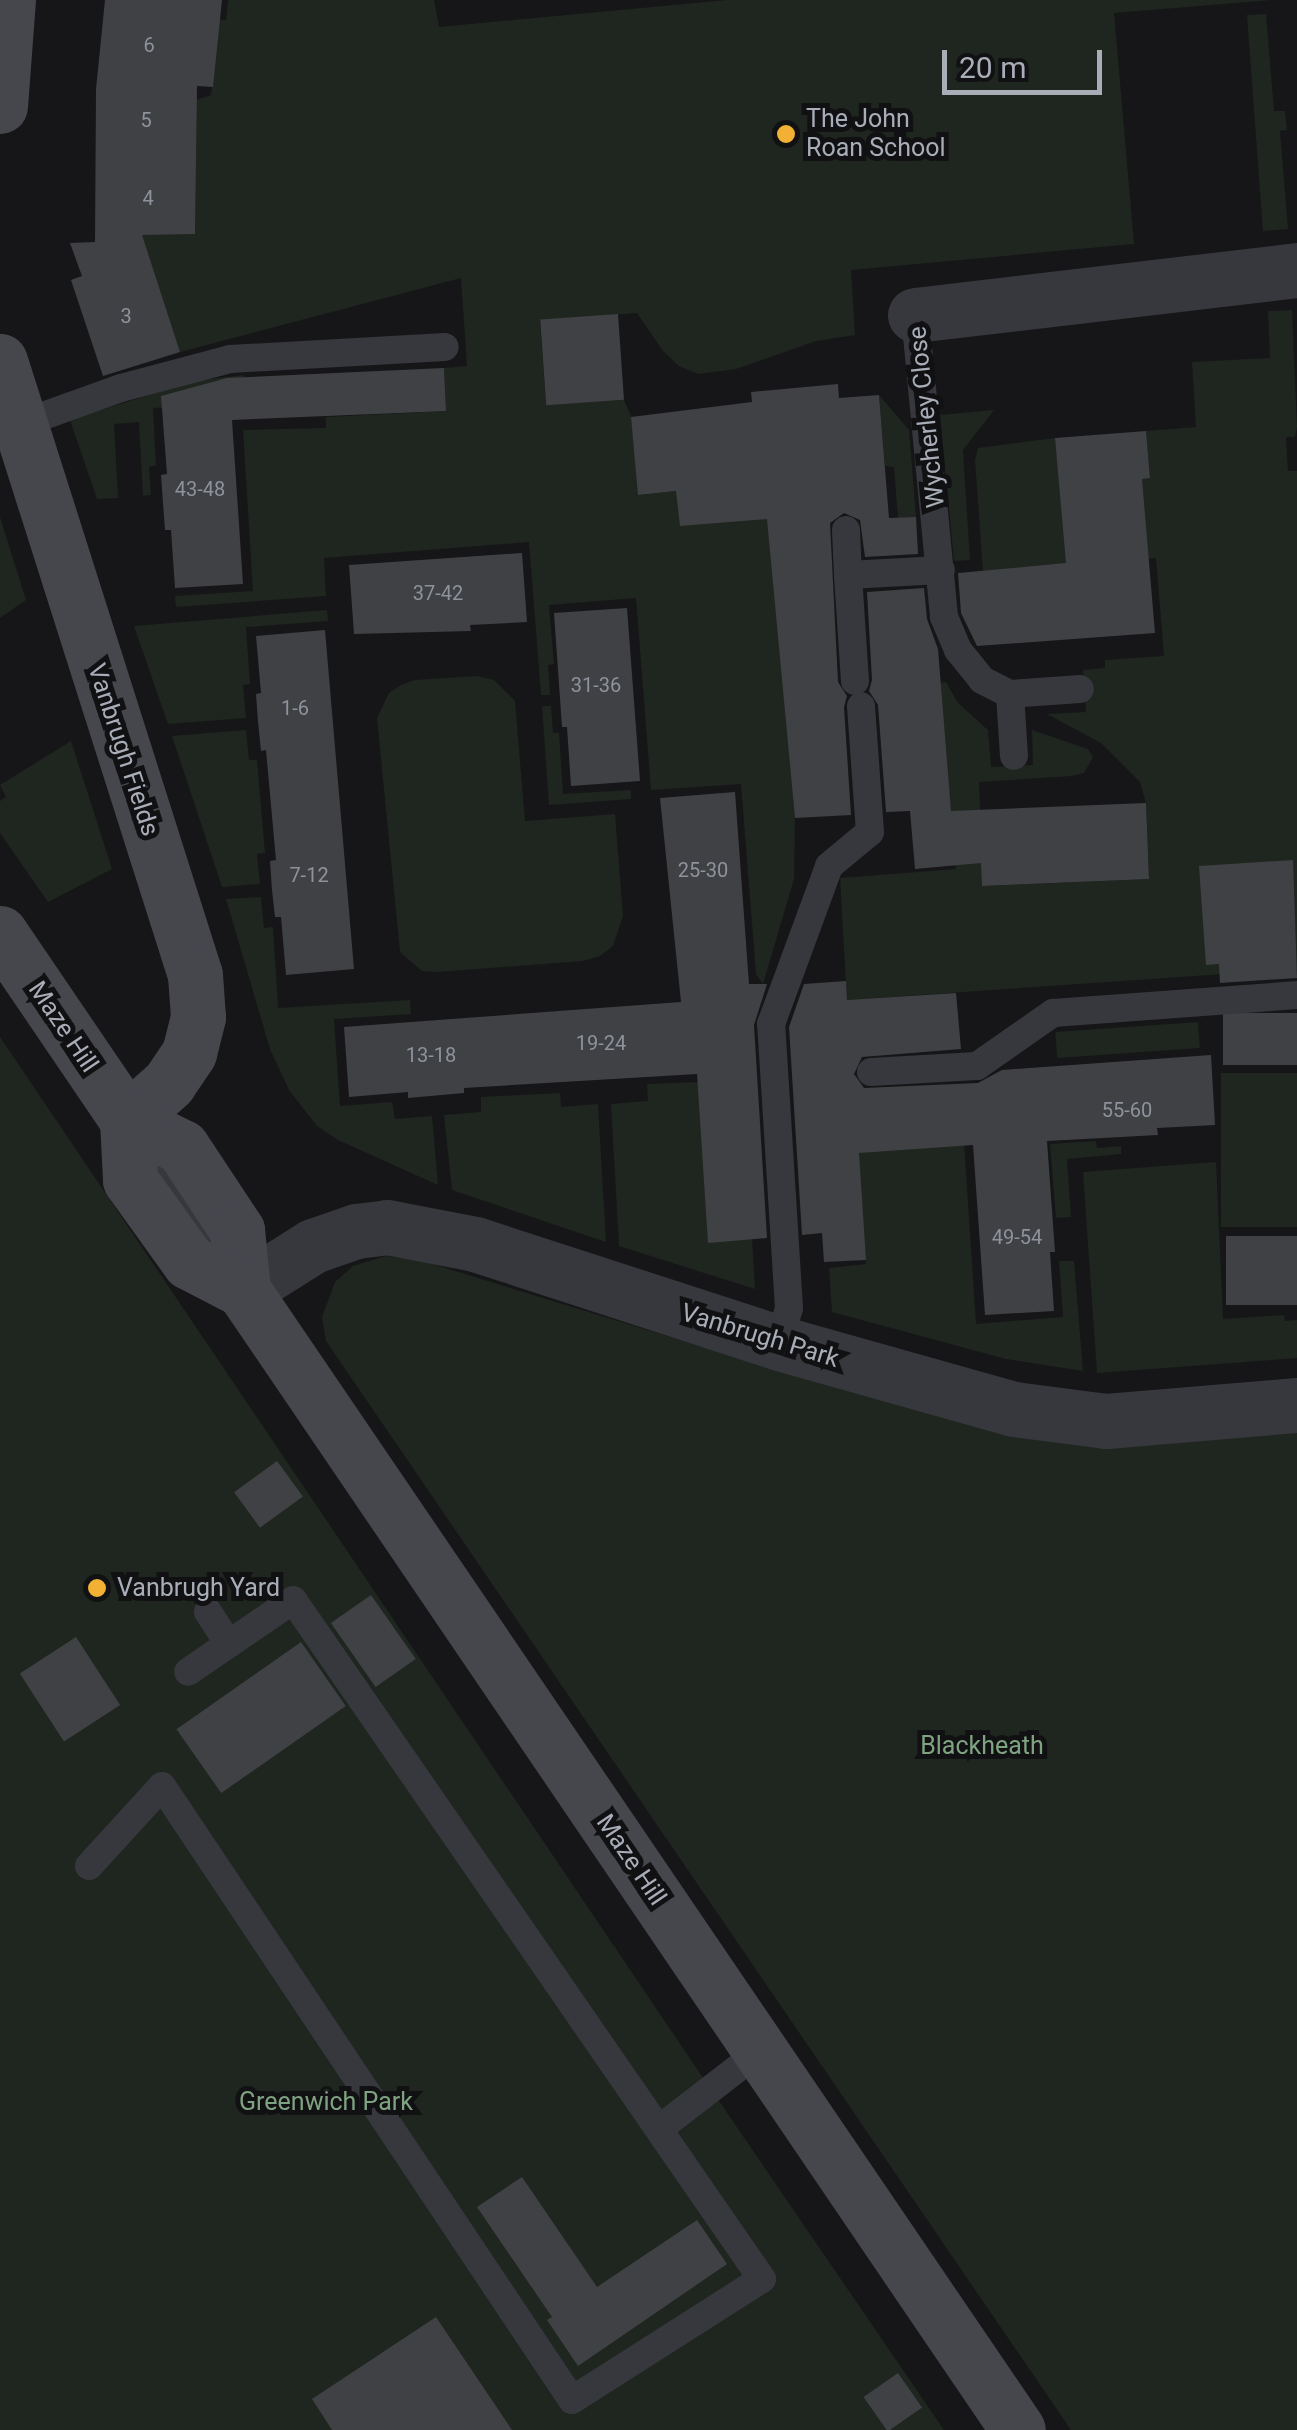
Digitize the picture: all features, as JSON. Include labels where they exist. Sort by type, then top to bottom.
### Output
[{"type":"street","points":[[0,106],[8,0]]},
{"type":"street","name":"Wycherley Close","points":[[915,315],[1297,270]]},
{"type":"street","name":"Vanbrugh Fields","points":[[0,360],[195,976],[198,1016],[189,1053],[169,1083],[127,1120]]},
{"type":"street","name":"Maze Hill","points":[[0,933],[127,1120],[130,1180],[189,1262],[244,1290],[1018,2430]]},
{"type":"street","name":"Vanbrugh Park","points":[[244,1290],[313,1246],[356,1231],[388,1226],[475,1244],[779,1343],[972,1399],[1059,1417],[1106,1420],[1297,1405]]},
{"type":"lane","name":"Wycherley Close","points":[[915,315],[944,617],[958,650],[982,680],[1010,694]]},
{"type":"lane","points":[[18,425],[121,388],[230,359],[445,347]]},
{"type":"lane","points":[[779,1343],[789,1308],[771,1024],[829,866],[870,832],[846,530]]},
{"type":"lane","points":[[848,575],[941,570]]},
{"type":"lane","points":[[1014,756],[1010,694],[1080,688]]},
{"type":"lane","points":[[871,1072],[977,1066],[1053,1013],[1297,995]]},
{"type":"lane","points":[[89,1866],[162,1786],[572,2400],[762,2280],[292,1600],[188,1672]]},
{"type":"lane","points":[[208,1612],[229,1644]]},
{"type":"lane","points":[[659,2129],[760,2052]]},
{"type":"green space","points":[[228,0],[434,0],[439,27],[727,0],[1273,0],[1114,13],[1134,244],[851,270],[855,335],[816,341],[736,369],[698,374],[679,366],[663,351],[637,313],[540,321],[546,404],[624,400],[631,416],[639,495],[676,491],[805,463],[785,695],[795,818],[794,879],[763,984],[756,974],[741,784],[651,790],[636,598],[549,605],[554,664],[548,665],[550,695],[541,695],[529,542],[324,558],[326,596],[176,607],[175,596],[253,591],[243,430],[326,428],[326,417],[446,411],[444,368],[467,366],[461,278],[180,352],[139,235],[195,233],[196,100],[211,95],[216,55],[195,17],[226,20]]},
{"type":"green space","points":[[1266,14],[1274,111],[1285,111],[1287,130],[1280,131],[1288,229],[1263,231],[1247,15]]},
{"type":"green space","points":[[1292,310],[1297,427],[1295,437],[1286,437],[1288,471],[1297,471],[1297,969],[847,1000],[840,878],[956,869],[939,683],[946,682],[958,703],[988,730],[991,767],[1033,765],[1032,730],[1088,749],[1093,757],[1084,773],[1072,776],[979,782],[983,886],[1149,879],[1146,803],[1140,782],[1101,743],[1047,714],[1086,712],[1083,670],[1105,668],[1105,660],[1164,656],[1156,558],[983,571],[975,460],[978,448],[1055,438],[1060,486],[1150,478],[1146,431],[1196,427],[1192,362],[1270,358],[1268,311]]},
{"type":"green space","points":[[244,375],[246,403],[153,408],[156,465],[149,467],[151,495],[143,496],[139,422],[114,424],[118,498],[97,499],[70,420],[193,381]]},
{"type":"green space","points":[[879,395],[909,430],[916,517],[898,518],[894,467],[885,466]]},
{"type":"green space","points":[[994,410],[963,450],[970,560],[954,561],[940,415]]},
{"type":"green space","points":[[0,517],[26,600],[0,618]]},
{"type":"green space","points":[[327,610],[328,621],[246,627],[250,684],[243,685],[246,718],[168,724],[134,626]]},
{"type":"green space","points":[[477,676],[494,680],[515,701],[525,821],[615,814],[623,916],[613,946],[600,956],[583,961],[437,972],[422,971],[400,952],[377,718],[389,693],[401,685],[415,680]]},
{"type":"green space","points":[[542,706],[551,706],[553,733],[559,733],[563,794],[631,790],[631,799],[549,805]]},
{"type":"green space","points":[[246,730],[249,760],[257,760],[265,853],[257,854],[260,884],[222,887],[172,736]]},
{"type":"green space","points":[[71,741],[112,869],[48,902],[0,833],[0,801],[6,797],[0,785]]},
{"type":"green space","points":[[261,897],[264,928],[273,927],[278,1008],[410,1000],[411,1014],[334,1019],[340,1106],[392,1102],[395,1119],[432,1116],[438,1185],[338,1140],[317,1126],[289,1090],[270,1049],[226,899]]},
{"type":"green space","points":[[1198,1022],[1200,1048],[1057,1058],[1055,1032]]},
{"type":"green space","name":"Greenwich Park","points":[[0,1037],[693,2063],[944,2430],[0,2430]]},
{"type":"green space","points":[[1221,1073],[1297,1073],[1297,1227],[1221,1227]]},
{"type":"green space","points":[[698,1082],[752,1239],[755,1289],[619,1246],[611,1104],[648,1101],[647,1084]]},
{"type":"green space","points":[[560,1093],[561,1107],[598,1104],[606,1242],[452,1190],[444,1115],[481,1112],[481,1097]]},
{"type":"green space","points":[[1096,1141],[1097,1148],[1121,1146],[1121,1154],[1067,1159],[1071,1217],[1056,1218],[1050,1144]]},
{"type":"green space","points":[[964,1142],[976,1324],[1063,1317],[1059,1261],[1074,1261],[1083,1371],[1006,1359],[832,1312],[829,1268],[866,1264],[858,1153]]},
{"type":"green space","points":[[1216,1162],[1223,1319],[1284,1315],[1285,1321],[1297,1320],[1297,1358],[1097,1373],[1083,1172]]},
{"type":"green space","name":"Blackheath","points":[[386,1256],[423,1261],[771,1368],[1297,1429],[1297,2430],[1071,2430],[326,1341],[322,1317],[335,1282],[353,1266]]},
{"type":"building","points":[[105,0],[222,0],[213,87],[197,86],[195,234],[142,235],[180,352],[103,376],[71,280],[82,276],[70,243],[95,242],[96,89]]},
{"type":"building","points":[[618,314],[624,400],[546,405],[540,319]]},
{"type":"building","points":[[444,368],[446,411],[232,420],[243,584],[175,588],[171,530],[165,530],[163,503],[161,475],[167,474],[161,396],[227,378]]},
{"type":"building","points":[[838,384],[839,398],[879,395],[889,518],[916,517],[918,554],[865,557],[860,520],[844,513],[830,523],[838,682],[847,696],[844,707],[851,815],[795,818],[767,519],[680,526],[676,491],[638,495],[631,417],[752,402],[751,392]]},
{"type":"building","points":[[1146,431],[1150,478],[1142,479],[1155,633],[977,646],[961,613],[958,573],[1066,563],[1055,438]]},
{"type":"building","points":[[522,553],[527,622],[470,625],[471,631],[354,634],[349,565]]},
{"type":"building","points":[[924,588],[927,619],[938,649],[951,811],[1146,803],[1149,879],[982,886],[981,863],[915,869],[910,811],[886,812],[878,705],[869,691],[872,680],[867,592]]},
{"type":"building","points":[[627,608],[640,781],[571,786],[567,727],[562,727],[554,613]]},
{"type":"building","points":[[325,630],[354,969],[286,975],[281,917],[275,917],[272,890],[270,861],[276,860],[266,750],[261,751],[258,722],[256,694],[261,693],[256,636]]},
{"type":"building","points":[[735,792],[749,984],[767,984],[754,1025],[767,1238],[708,1243],[697,1074],[464,1088],[464,1093],[408,1098],[408,1092],[349,1097],[344,1027],[681,1002],[660,798]]},
{"type":"building","points":[[1293,860],[1297,978],[1220,983],[1219,964],[1206,965],[1199,866]]},
{"type":"building","points":[[846,981],[847,1000],[956,993],[961,1049],[862,1057],[854,1074],[864,1088],[978,1083],[1002,1070],[1211,1055],[1215,1125],[1157,1128],[1158,1135],[1047,1141],[1055,1252],[1050,1252],[1054,1311],[985,1315],[973,1145],[859,1153],[866,1260],[824,1262],[822,1233],[802,1235],[789,1027],[804,984]]},
{"type":"building","points":[[1223,1013],[1297,1013],[1297,1065],[1223,1065]]},
{"type":"building","points":[[1226,1236],[1297,1236],[1297,1305],[1226,1305]]},
{"type":"building","points":[[277,1461],[303,1497],[260,1528],[234,1492]]},
{"type":"building","points":[[371,1595],[416,1659],[376,1687],[331,1623]]},
{"type":"building","points":[[76,1637],[120,1705],[64,1741],[20,1673]]},
{"type":"building","points":[[301,1642],[346,1706],[221,1793],[176,1729]]},
{"type":"building","points":[[522,2177],[597,2287],[697,2220],[727,2264],[578,2366],[547,2320],[552,2317],[477,2207]]},
{"type":"building","points":[[436,2317],[512,2430],[332,2430],[312,2399]]},
{"type":"building","points":[[898,2373],[922,2407],[887,2430],[864,2397]]},
{"type":"place","name":"The John Roan School","points":[[786,134]]},
{"type":"place","name":"Vanbrugh Yard","points":[[97,1588]]}]
